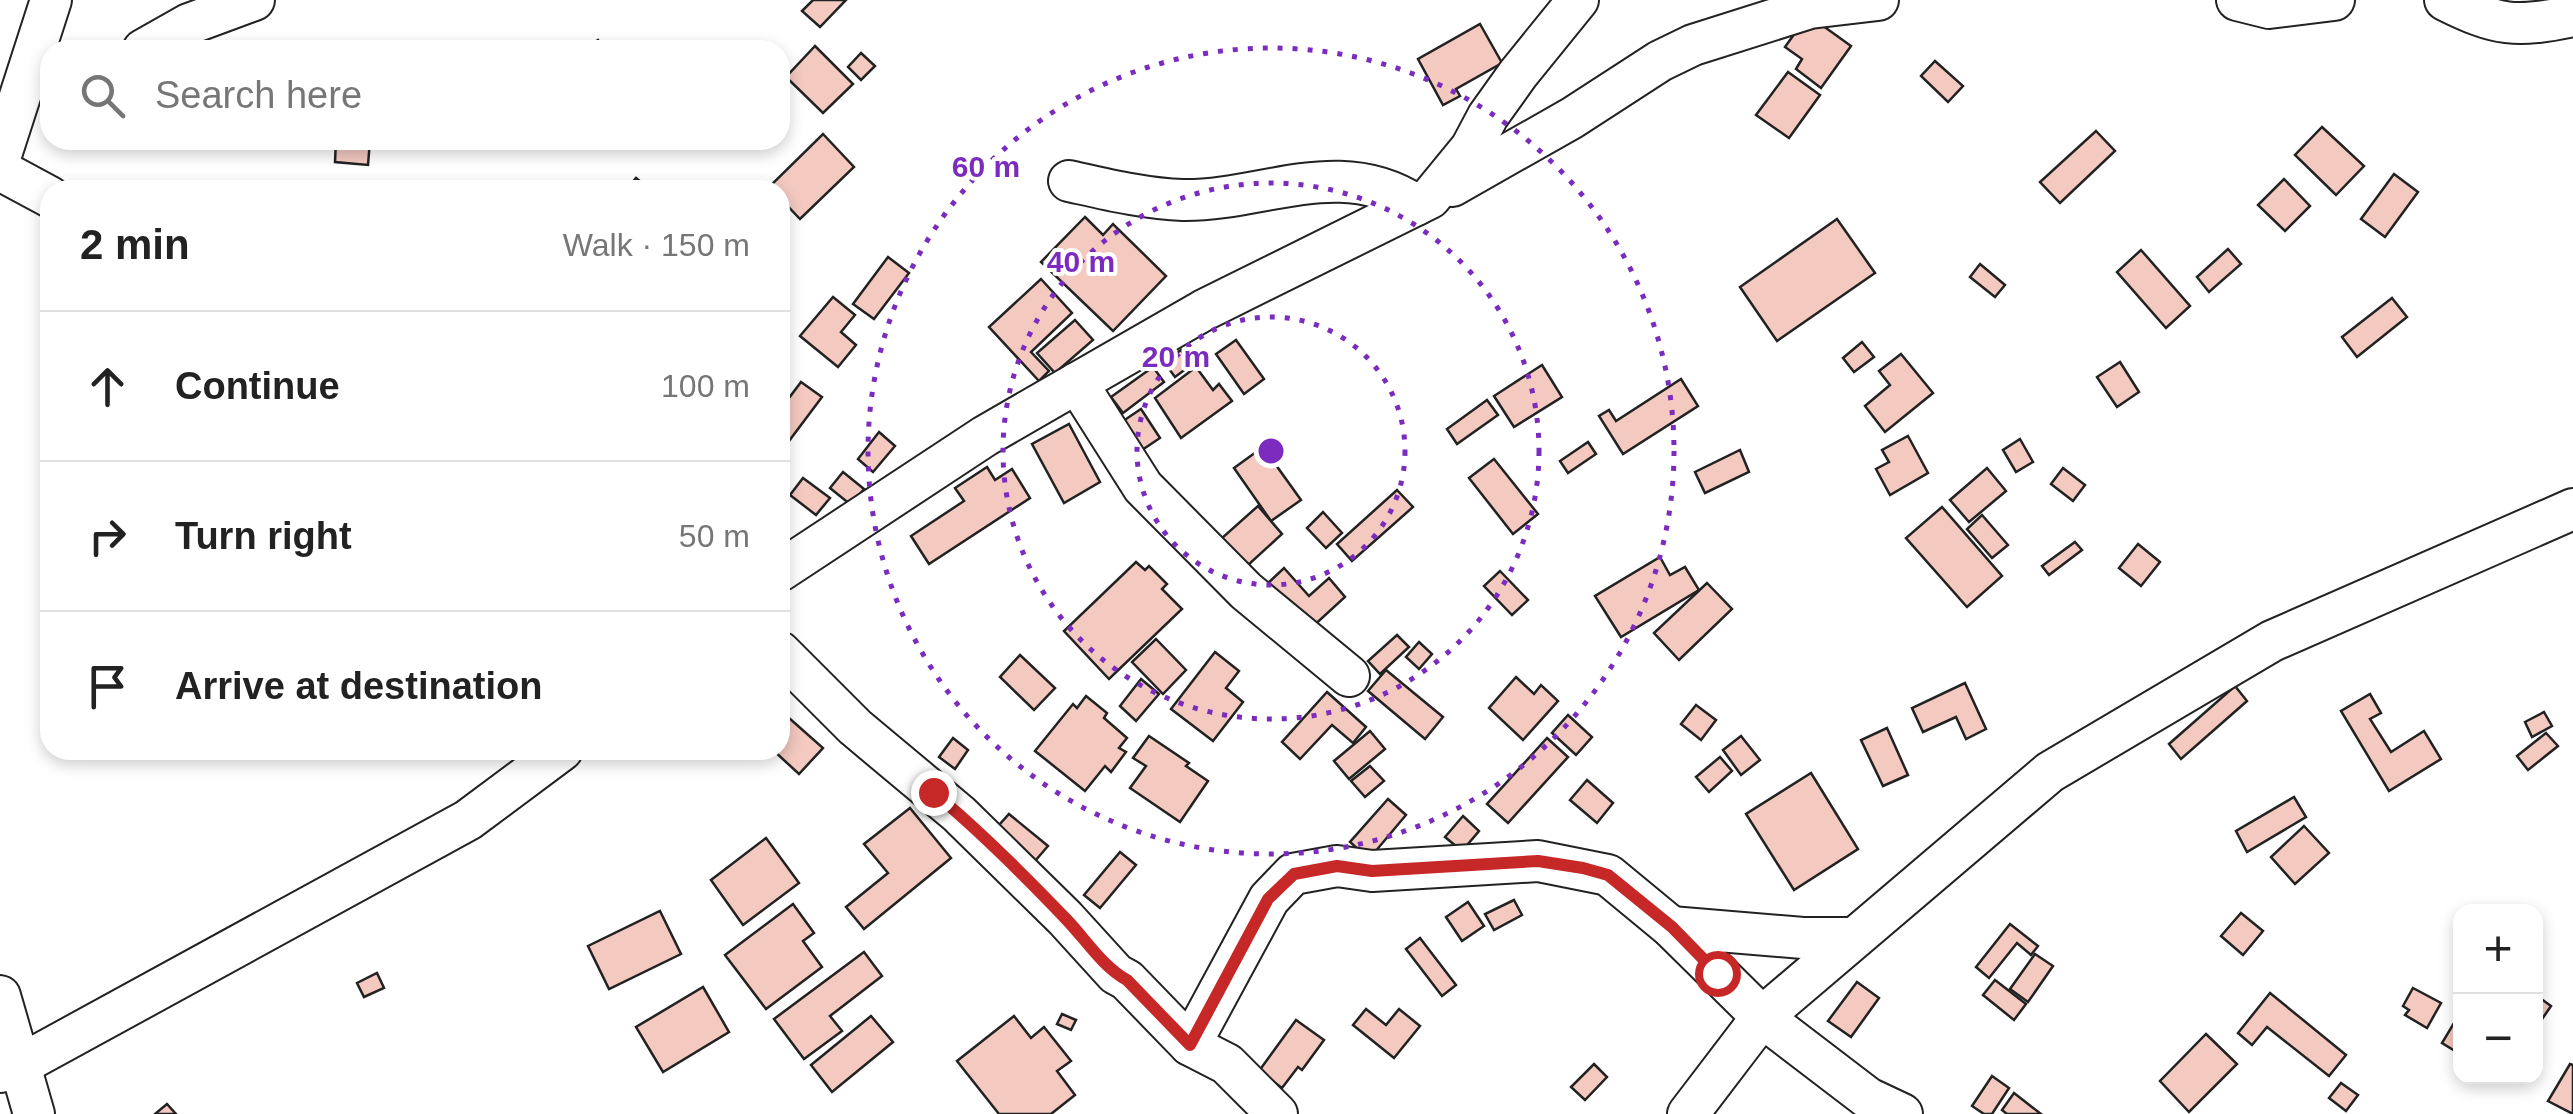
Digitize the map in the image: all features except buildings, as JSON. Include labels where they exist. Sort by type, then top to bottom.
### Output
[{"type":"street","points":[[1,150],[51,0]]},
{"type":"street","points":[[160,40],[188,24],[254,0]]},
{"type":"street","points":[[1423,202],[1471,148],[1518,74],[1578,0]]},
{"type":"street","points":[[790,563],[985,436],[1077,382],[1204,310],[1423,202],[1572,118],[1660,61],[1810,8],[1878,0]]},
{"type":"street","points":[[2237,0],[2282,8],[2334,0]]},
{"type":"street","points":[[2445,0],[2478,16],[2526,26],[2573,16]]},
{"type":"street","points":[[1,150],[40,121]]},
{"type":"street","points":[[1,150],[40,187]]},
{"type":"street","points":[[1069,181],[1182,200],[1325,179],[1395,191],[1423,202]]},
{"type":"street","points":[[1077,382],[1143,487],[1246,591],[1349,676]]},
{"type":"street","points":[[1688,1114],[1762,1016],[2050,772],[2272,641],[2573,510]]},
{"type":"street","points":[[790,662],[855,727],[959,814],[1190,1045],[1227,1064],[1277,1114]]},
{"type":"street","points":[[10,1069],[468,820],[549,760]]},
{"type":"street","points":[[1190,1045],[1268,899],[1294,874],[1337,866],[1372,871],[1538,861],[1608,875],[1672,927],[1762,1016],[1868,1098],[1902,1114]]},
{"type":"street","points":[[1672,927],[1852,938]]},
{"type":"street","points":[[0,996],[10,1069],[34,1114]]},
{"type":"route","points":[[933,792],[1190,1045],[1268,899],[1294,874],[1337,866],[1372,871],[1538,861],[1608,875],[1672,927],[1717,973]]}]
